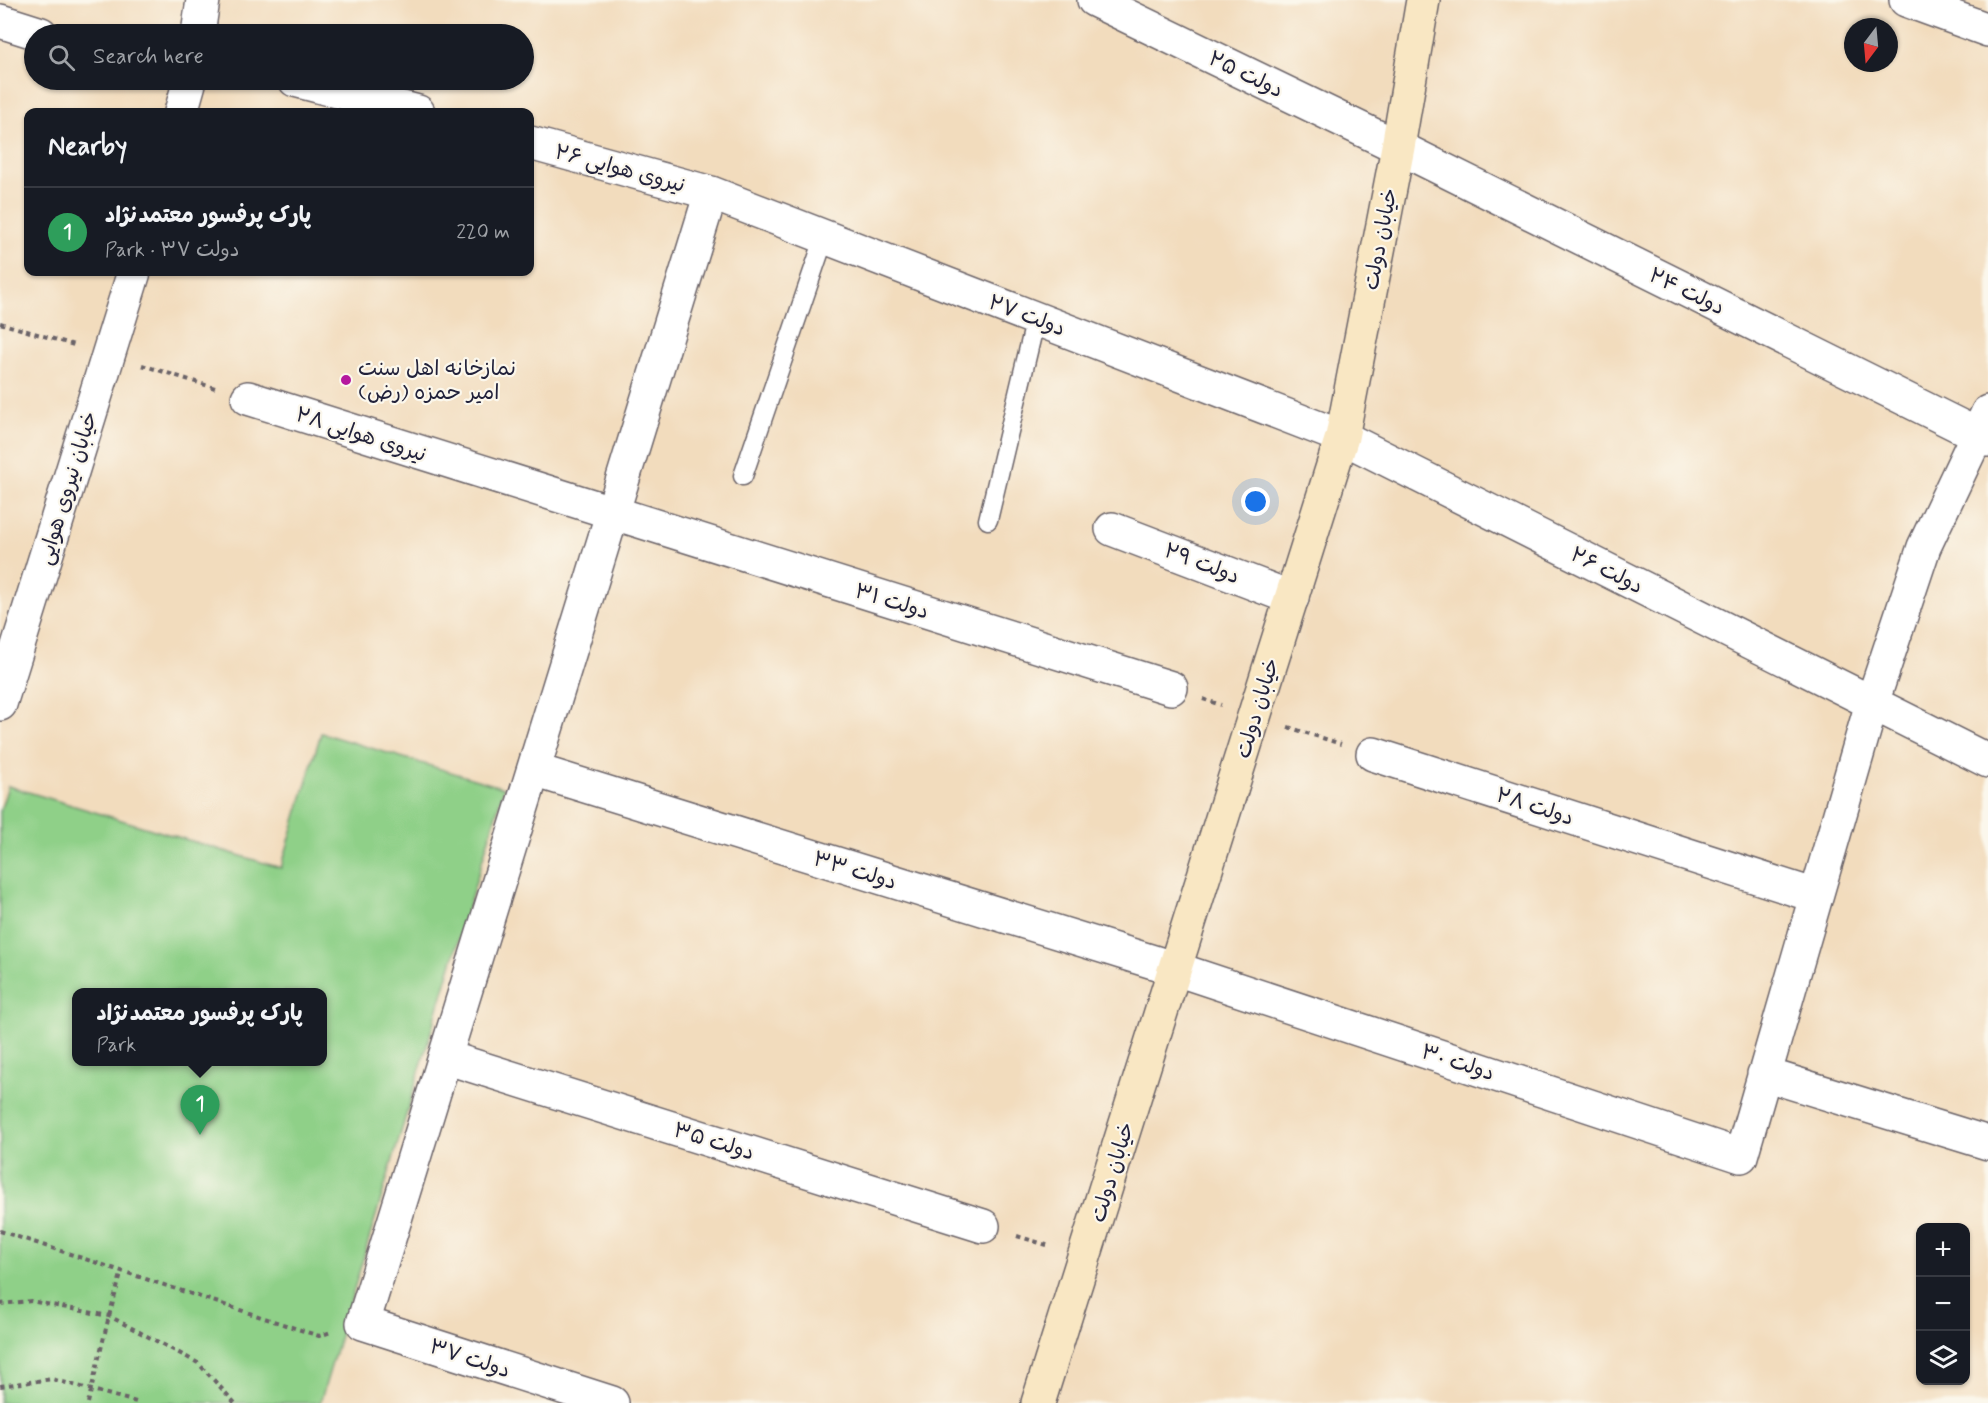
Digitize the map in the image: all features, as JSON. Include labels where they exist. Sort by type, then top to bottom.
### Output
[{"type":"street","points":[[199,24],[202,0]]},
{"type":"street","name":"دولت ۲۵","points":[[1094,0],[1398,147]]},
{"type":"street","name":"خیابان دولت","points":[[1038,1403],[1342,437],[1398,147],[1422,0]]},
{"type":"street","points":[[1906,0],[1988,30]]},
{"type":"street","points":[[0,21],[24,29]]},
{"type":"street","points":[[333,90],[403,108]]},
{"type":"street","name":"نیروی هوایی ۲۶","points":[[534,143],[711,192]]},
{"type":"street","name":"دولت ۲۴","points":[[1398,147],[1984,429]]},
{"type":"street","points":[[363,1323],[711,192]]},
{"type":"street","name":"دولت ۲۷","points":[[711,192],[1342,437]]},
{"type":"street","name":"خیابان نیروی هوایی","points":[[0,704],[133,276]]},
{"type":"street","name":"نیروی هوایی ۲۸","points":[[248,398],[613,514]]},
{"type":"street","points":[[1984,429],[1923,547],[1872,703],[1764,1074],[1988,1143]]},
{"type":"street","name":"دولت ۲۶","points":[[1342,437],[1988,761]]},
{"type":"street","name":"دولت ۳۱","points":[[613,514],[1171,688]]},
{"type":"street","name":"دولت ۲۹","points":[[1112,529],[1292,598]]},
{"type":"street","name":"دولت ۲۸","points":[[1373,754],[1816,896]]},
{"type":"street","name":"دولت ۳۳","points":[[534,770],[1176,969]]},
{"type":"street","name":"دولت ۳۰","points":[[1176,969],[1741,1156],[1764,1074]]},
{"type":"street","name":"دولت ۳۵","points":[[446,1057],[983,1226]]},
{"type":"street","name":"دولت ۳۷","points":[[363,1323],[612,1403]]},
{"type":"lane","points":[[743,476],[825,236]]},
{"type":"lane","points":[[988,520],[1036,318]]},
{"type":"path","points":[[0,323],[248,398]]},
{"type":"path","points":[[1171,688],[1373,754]]},
{"type":"path","points":[[983,1226],[1085,1257]]},
{"type":"path","points":[[0,1231],[319,1336],[363,1323]]},
{"type":"path","points":[[88,1403],[122,1271]]},
{"type":"path","points":[[0,1304],[31,1301],[109,1316],[198,1363],[235,1403]]},
{"type":"path","points":[[0,1386],[52,1379],[140,1403]]},
{"type":"green space","points":[[321,733],[504,788],[320,1403],[0,1403],[0,811],[8,786],[281,868]]},
{"type":"place","name":"نمازخانه اهل سنت امیر حمزه (رض)","points":[[346,380]]},
{"type":"place","name":"پارک پرفسور معتمدنژاد","points":[[200,1135]]}]
